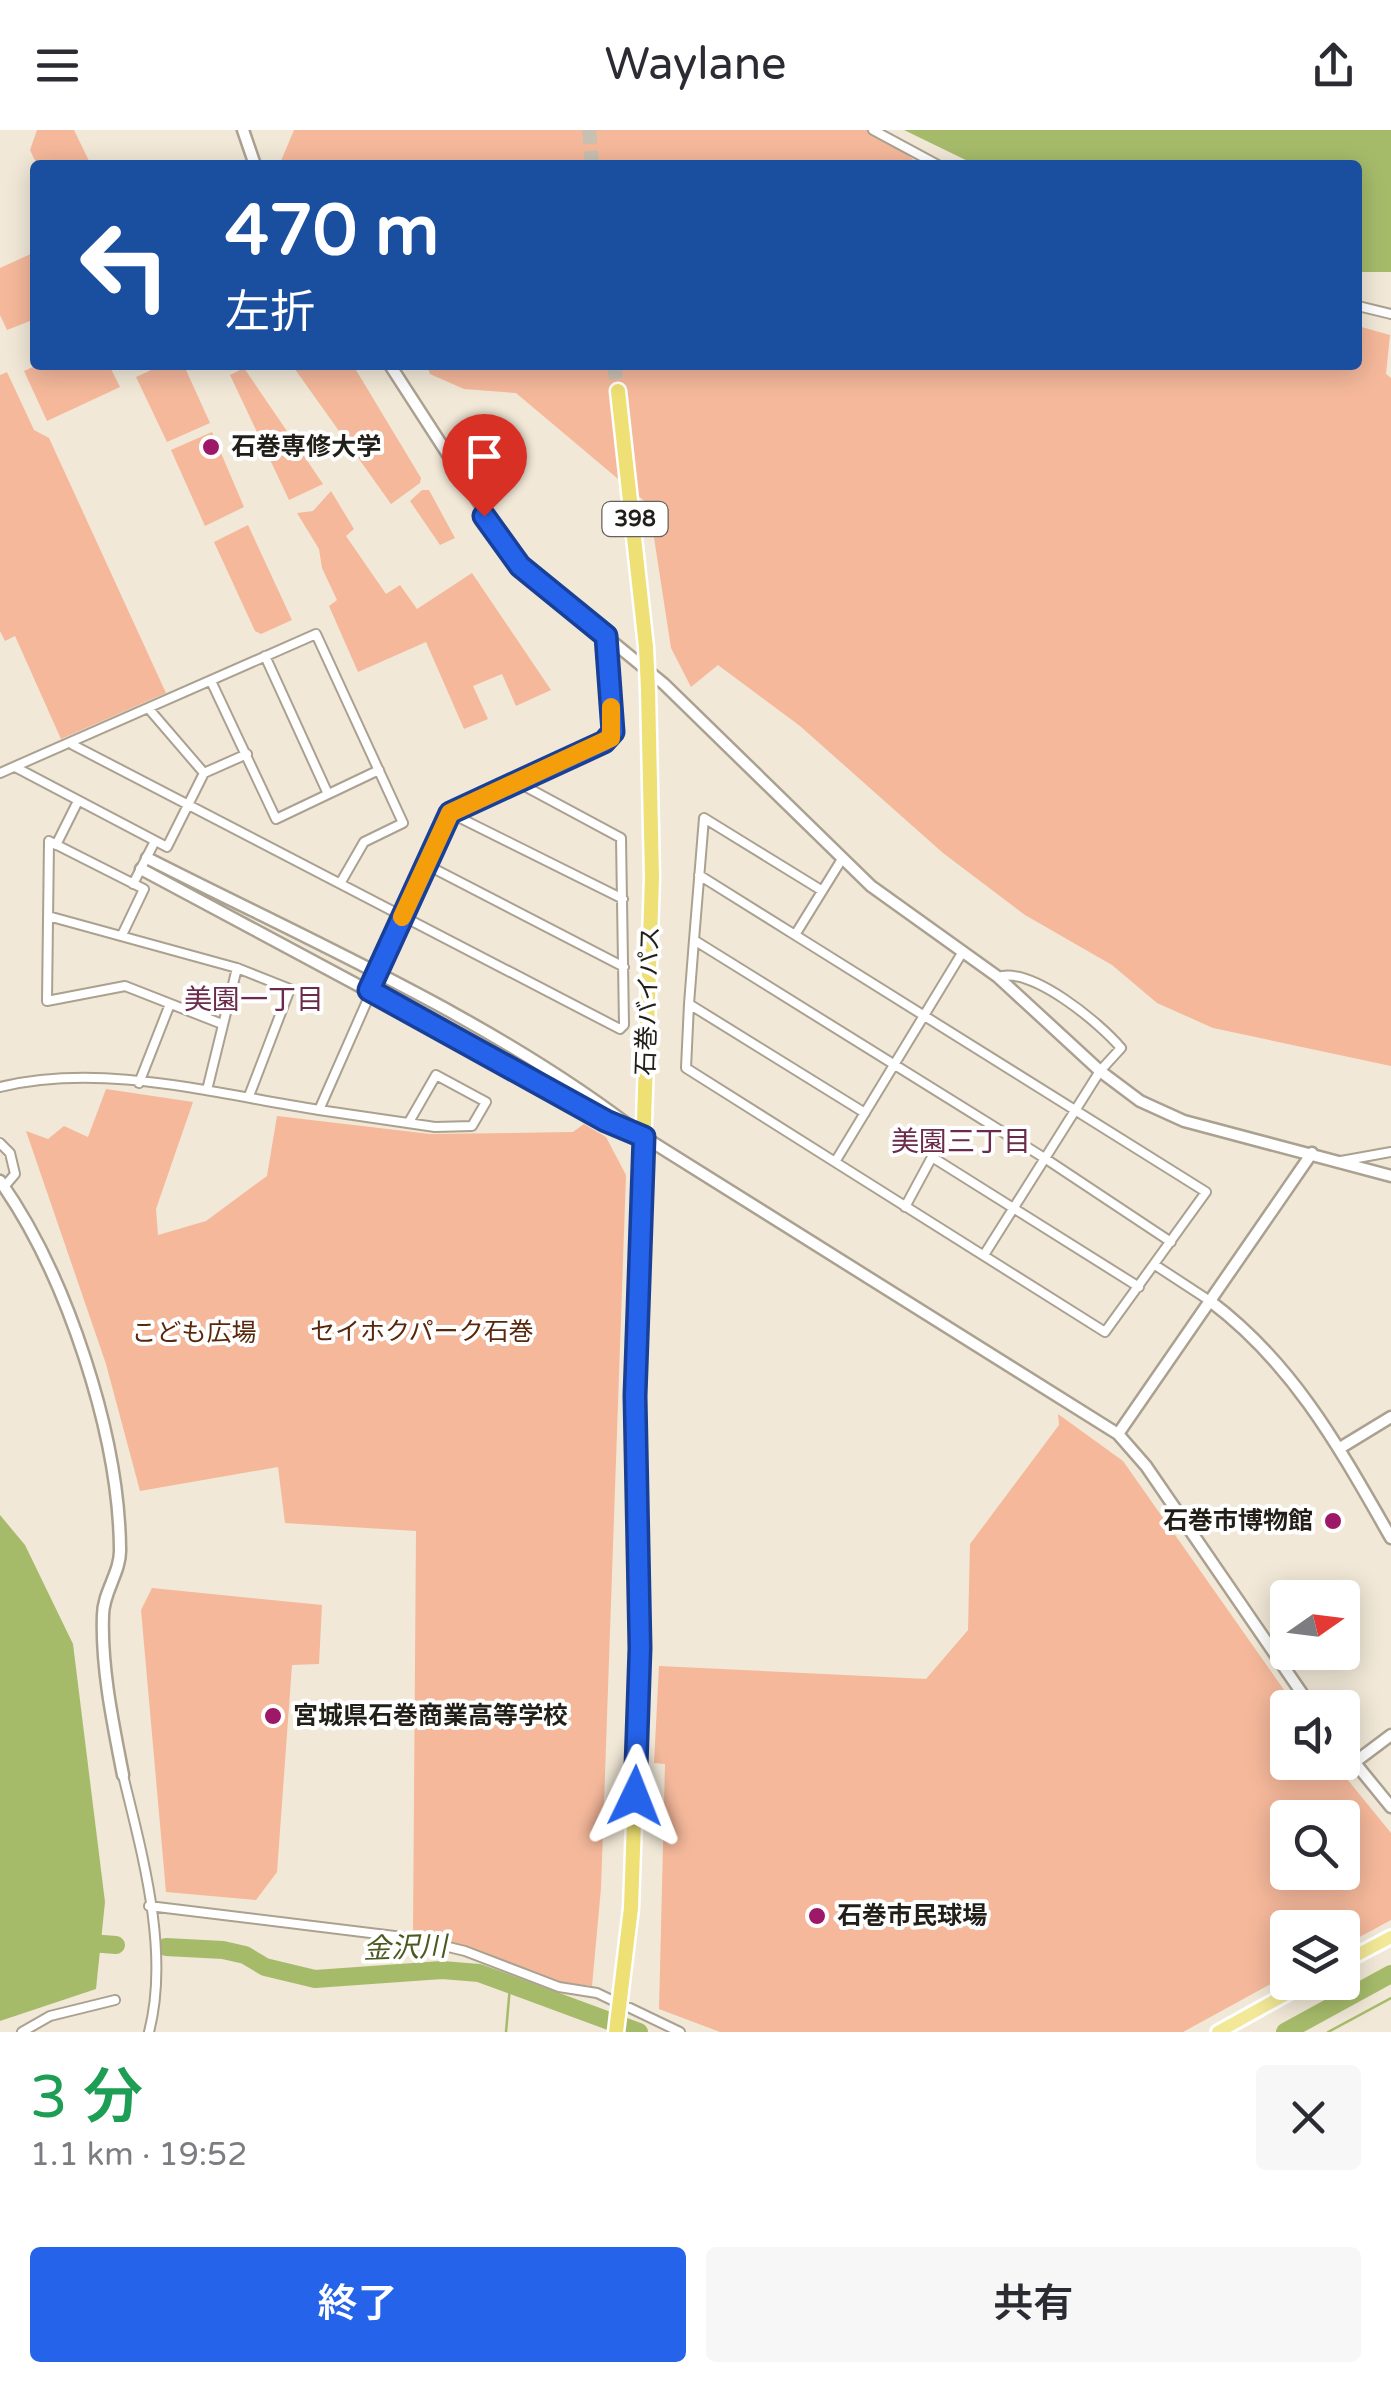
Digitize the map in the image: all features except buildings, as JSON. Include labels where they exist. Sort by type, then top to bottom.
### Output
[{"type":"highway","name":"石巻バイパス","points":[[616,2032],[623,2008],[631,1908],[639,1666],[635,1396],[652,878],[646,648],[618,391]]},
{"type":"main road","points":[[1360,1954],[1391,1937]]},
{"type":"main road","points":[[1218,2032],[1276,2000]]},
{"type":"street","points":[[242,130],[252,160]]},
{"type":"street","points":[[873,130],[929,160]]},
{"type":"street","points":[[1362,307],[1391,314]]},
{"type":"street","points":[[393,370],[520,566],[664,684],[842,858],[901,910],[998,977],[1100,1072],[1140,1100],[1184,1122],[1391,1176]]},
{"type":"street","points":[[0,774],[74,745],[316,634],[403,823],[364,842],[342,882]]},
{"type":"street","points":[[319,1110],[450,813],[611,738],[606,636]]},
{"type":"street","points":[[265,656],[328,794]]},
{"type":"street","points":[[212,681],[276,818],[379,770]]},
{"type":"street","points":[[149,709],[204,773]]},
{"type":"street","points":[[74,745],[620,1029],[624,1025],[622,838],[515,782]]},
{"type":"street","points":[[15,767],[167,847],[204,773],[246,754]]},
{"type":"street","points":[[56,845],[77,803]]},
{"type":"street","points":[[450,813],[623,900]]},
{"type":"street","points":[[699,875],[1206,1192],[1106,1332],[686,1068],[689,1004],[699,875],[704,818],[821,890]]},
{"type":"street","points":[[122,935],[144,889],[49,842],[47,1000],[125,986],[222,1024]]},
{"type":"street","points":[[134,884],[154,843]]},
{"type":"street","points":[[147,858],[376,974],[605,1106],[644,1137],[1118,1434],[1146,1466],[1300,1690]]},
{"type":"street","points":[[795,935],[842,858]]},
{"type":"street","points":[[426,864],[624,967]]},
{"type":"street","points":[[141,870],[606,1121],[644,1137]]},
{"type":"street","points":[[48,916],[238,968],[290,989],[249,1096]]},
{"type":"street","points":[[694,940],[1046,1159],[1171,1242]]},
{"type":"street","points":[[835,1162],[962,953]]},
{"type":"street","points":[[207,1090],[238,968]]},
{"type":"street","points":[[984,1255],[1100,1072],[1120,1048],[1036,978],[1011,972],[998,977]]},
{"type":"street","points":[[139,1083],[170,1004]]},
{"type":"street","points":[[689,1004],[864,1112]]},
{"type":"street","points":[[0,1087],[86,1078],[207,1090],[409,1122],[472,1126],[486,1102],[436,1075],[409,1122]]},
{"type":"street","points":[[0,1142],[14,1162],[14,1174],[2,1184],[62,1302],[86,1371],[108,1461],[120,1549],[102,1617],[123,1774],[149,1906],[156,2007],[149,2032]]},
{"type":"street","points":[[1341,1161],[1391,1152]]},
{"type":"street","points":[[1118,1434],[1312,1153]]},
{"type":"street","points":[[905,1207],[932,1157],[1139,1286]]},
{"type":"street","points":[[1156,1265],[1210,1301],[1286,1371],[1340,1448],[1391,1538]]},
{"type":"street","points":[[1340,1448],[1391,1418]]},
{"type":"street","points":[[1360,1758],[1391,1735]]},
{"type":"street","points":[[1360,1768],[1391,1806]]},
{"type":"street","points":[[149,1906],[412,1938],[466,1951],[549,1984],[597,1993],[680,2032]]},
{"type":"street","points":[[22,2032],[50,2016],[115,2000]]},
{"type":"green space","points":[[37,130],[74,130],[89,160],[35,160],[30,150]]},
{"type":"green space","points":[[294,130],[881,130],[914,160],[302,160],[281,160]]},
{"type":"green space","points":[[30,254],[30,321],[7,330],[0,315],[0,268]]},
{"type":"green space","points":[[1362,327],[1390,335],[1386,374],[1391,378],[1391,1066],[1213,1028],[1157,1003],[1112,965],[1025,915],[943,853],[800,726],[718,665],[691,687],[671,648],[649,505],[516,393],[464,389],[429,370],[1362,370]]},
{"type":"green space","points":[[112,370],[120,387],[47,421],[24,371]]},
{"type":"green space","points":[[151,370],[186,370],[210,423],[167,442],[136,377]]},
{"type":"green space","points":[[245,370],[323,484],[289,500],[230,375]]},
{"type":"green space","points":[[296,370],[356,370],[421,478],[420,483],[391,504]]},
{"type":"green space","points":[[7,372],[34,430],[49,438],[166,693],[61,739],[15,636],[5,641],[0,631],[0,375]]},
{"type":"green space","points":[[212,432],[244,507],[205,526],[171,450]]},
{"type":"green space","points":[[422,490],[429,490],[455,538],[440,545],[410,501]]},
{"type":"green space","points":[[331,491],[354,529],[346,536],[386,594],[400,585],[417,609],[472,573],[551,690],[516,706],[502,674],[473,686],[488,719],[464,729],[426,642],[358,672],[329,606],[337,600],[322,568],[319,549],[297,513],[313,511]]},
{"type":"green space","points":[[248,525],[292,620],[261,634],[255,631],[214,542]]},
{"type":"green space","name":"セイホクパーク石巻","points":[[106,1089],[193,1102],[156,1209],[158,1235],[206,1221],[267,1176],[277,1116],[430,1134],[573,1132],[584,1124],[606,1137],[626,1175],[601,1888],[592,1986],[561,1982],[413,1932],[416,1531],[285,1523],[278,1467],[140,1491],[106,1364],[26,1131],[48,1139],[64,1126],[88,1137]]},
{"type":"green space","points":[[1058,1414],[1123,1461],[1284,1690],[1270,1690],[1270,1780],[1348,1780],[1391,1833],[1391,1920],[1360,1937],[1360,1910],[1270,1910],[1270,1984],[1183,2032],[720,2032],[659,2009],[665,1764],[654,1763],[659,1666],[926,1679],[968,1630],[970,1544],[1059,1425]]},
{"type":"green space","points":[[152,1588],[322,1605],[319,1664],[292,1665],[277,1872],[256,1900],[166,1892],[141,1610]]},
{"type":"shaded area","points":[[904,130],[1391,130],[1391,272],[1362,272],[1362,160],[966,160]]},
{"type":"shaded area","points":[[0,1515],[25,1545],[73,1644],[105,1902],[96,1989],[0,2021]]},
{"type":"waterway","name":"金沢川","points":[[77,1942],[116,1945]]},
{"type":"waterway","name":"金沢川","points":[[166,1947],[223,1950],[245,1955],[265,1967],[315,1979],[442,1970],[479,1973],[639,2032]]},
{"type":"waterway","name":"金沢川","points":[[1285,2032],[1391,1974]]},
{"type":"waterway","points":[[506,2032],[510,1986]]},
{"type":"waterway","points":[[1328,2032],[1391,1998]]},
{"type":"tunnel","points":[[589,130],[592,160]]},
{"type":"tunnel","points":[[615,370],[618,391]]},
{"type":"slow traffic","points":[[402,917],[450,813],[611,738],[611,707]]},
{"type":"place","name":"石巻専修大学","points":[[211,447]]},
{"type":"place","name":"石巻市博物館","points":[[1333,1521]]},
{"type":"place","name":"宮城県石巻商業高等学校","points":[[273,1716]]},
{"type":"place","name":"石巻市民球場","points":[[817,1916]]},
{"type":"district","name":"美園一丁目","points":[[254,1000]]},
{"type":"district","name":"美園三丁目","points":[[961,1142]]},
{"type":"route","points":[[484,516],[520,566],[606,636],[613,732],[604,742],[450,813],[369,990],[606,1121],[644,1137],[635,1396],[640,1648],[635,1796]]},
{"type":"park label","name":"こども広場","points":[[194,1333]]}]
